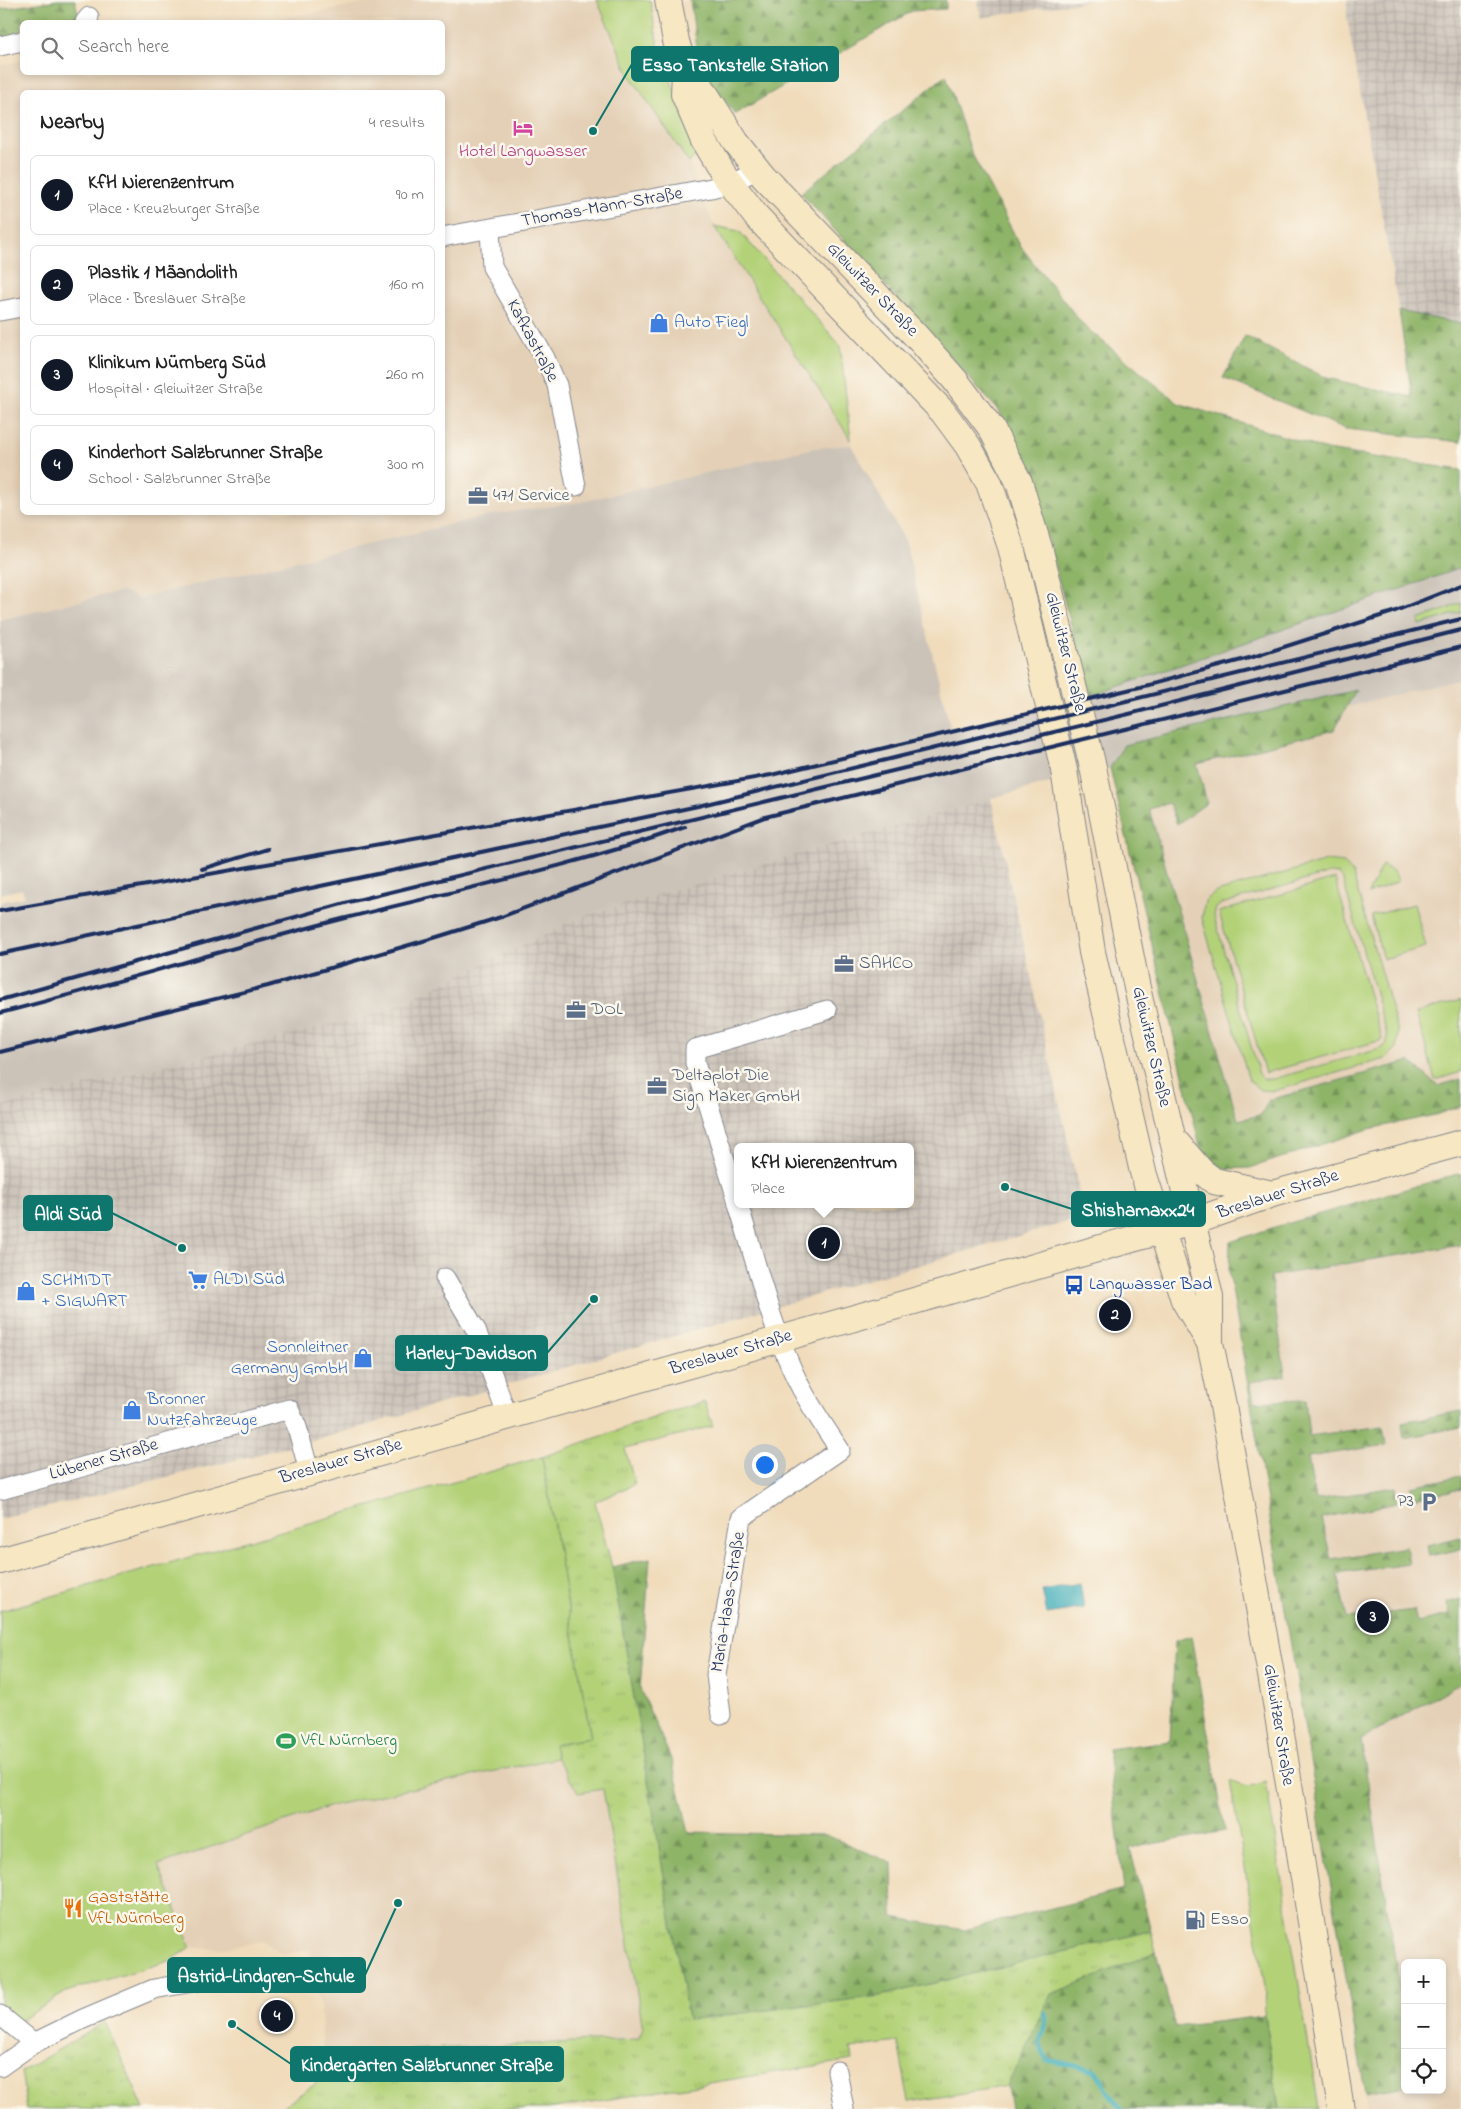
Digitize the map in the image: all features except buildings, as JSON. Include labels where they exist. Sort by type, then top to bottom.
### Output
[{"type":"main road","name":"Gleiwitzer Straße","points":[[668,0],[676,40],[686,72],[684,94],[687,104],[704,141],[730,183],[756,216],[943,412],[968,446],[994,495],[1011,546],[1057,737],[1064,770],[1092,952],[1143,1172],[1160,1230],[1184,1300],[1210,1343]]},
{"type":"main road","name":"Gleiwitzer Straße","points":[[686,72],[701,87],[723,123],[758,169],[946,369],[991,428],[1019,482],[1040,551],[1091,760],[1122,917],[1210,1297],[1210,1343],[1222,1400],[1276,1703],[1341,2109]]},
{"type":"main road","points":[[1173,1138],[1201,1171],[1214,1181],[1272,1194]]},
{"type":"main road","name":"Breslauer Straße","points":[[0,1561],[309,1471],[780,1340],[903,1303],[1192,1222],[1272,1194],[1461,1143]]},
{"type":"street","points":[[0,46],[20,41]]},
{"type":"street","name":"Thomas-Mann-Straße","points":[[445,236],[649,201],[730,183],[758,169]]},
{"type":"street","name":"Kafkastraße","points":[[490,229],[492,267],[545,358],[557,385],[576,486]]},
{"type":"street","points":[[0,311],[20,307]]},
{"type":"street","points":[[734,1190],[695,1063],[695,1049],[827,1010]]},
{"type":"street","points":[[739,1208],[780,1340]]},
{"type":"street","points":[[445,1278],[476,1330],[508,1415]]},
{"type":"street","name":"Maria-Haas-Straße","points":[[721,1715],[716,1675],[741,1518],[840,1450],[805,1395],[780,1340]]},
{"type":"street","name":"Lübener Straße","points":[[0,1490],[288,1409],[298,1427],[309,1471]]},
{"type":"street","points":[[0,2067],[34,2043],[154,1989],[210,1979],[231,1968]]},
{"type":"street","points":[[0,2015],[34,2043]]},
{"type":"street","points":[[838,2070],[844,2109]]},
{"type":"shaded area","points":[[383,0],[597,0],[629,74],[689,163],[714,226],[851,440],[851,445],[814,448],[580,502],[491,515],[139,598],[122,591],[0,620],[0,65],[20,61],[20,75],[445,75],[445,20],[274,20]]},
{"type":"shaded area","points":[[978,0],[1093,0],[981,18]]},
{"type":"shaded area","points":[[1347,0],[1461,0],[1461,324],[1399,311],[1347,18]]},
{"type":"shaded area","points":[[851,445],[905,541],[951,731],[1091,696],[1461,568],[1461,603],[1419,621],[1420,625],[1461,612],[1461,678],[991,798],[580,917],[384,1011],[0,1106],[0,902],[25,897],[22,889],[0,894],[0,620],[122,591],[139,598],[491,515],[580,502],[814,448]]},
{"type":"shaded area","points":[[1461,677],[1461,1095],[1225,1169],[1202,1155],[1110,768]]},
{"type":"shaded area","points":[[991,798],[1085,1217],[319,1439],[0,1519],[0,1106],[384,1011],[580,917]]},
{"type":"shaded area","points":[[1461,1173],[1461,2109],[1367,2109],[1229,1271],[1230,1242]]},
{"type":"shaded area","points":[[557,1758],[578,1793],[603,1789],[643,2029],[638,2039],[323,2054],[321,2012],[309,1950],[282,1954],[264,1941],[219,1949],[191,1947],[158,1865],[334,1805]]},
{"type":"green space","points":[[58,0],[75,0],[80,20],[20,20],[20,37],[0,40],[0,9]]},
{"type":"green space","points":[[597,0],[650,0],[658,46],[698,153],[689,163],[629,74]]},
{"type":"green space","points":[[690,0],[946,0],[946,9],[912,11],[735,114],[700,68]]},
{"type":"green space","points":[[946,75],[972,154],[1021,247],[1084,326],[1178,403],[1327,450],[1461,470],[1461,568],[1091,696],[1031,482],[999,411],[801,193]]},
{"type":"green space","points":[[714,226],[739,231],[840,345],[851,440]]},
{"type":"green space","points":[[1399,311],[1461,324],[1461,442],[1346,429],[1223,378],[1245,336],[1326,378],[1412,397]]},
{"type":"green space","points":[[1461,603],[1461,612],[1420,625],[1419,620]]},
{"type":"green space","points":[[1356,690],[1334,730],[1197,764],[1207,803],[1177,824],[1169,803],[1149,809],[1238,1120],[1261,1115],[1269,1100],[1410,1061],[1438,1086],[1461,1079],[1461,1106],[1435,1115],[1369,1129],[1250,1168],[1225,1169],[1202,1155],[1110,768],[1124,745]]},
{"type":"green space","points":[[1327,861],[1344,863],[1353,874],[1398,1032],[1396,1049],[1385,1059],[1274,1091],[1260,1090],[1249,1080],[1202,918],[1205,901],[1216,892]],"holes":[[[1330,873],[1338,874],[1343,880],[1387,1035],[1387,1043],[1380,1049],[1273,1079],[1264,1079],[1259,1074],[1214,916],[1216,908],[1221,904]]]},
{"type":"green space","points":[[1382,865],[1393,871],[1399,881],[1368,894]]},
{"type":"green space","points":[[1335,879],[1382,1040],[1265,1073],[1219,912]]},
{"type":"green space","points":[[1414,904],[1426,947],[1383,959],[1371,916]]},
{"type":"green space","points":[[1461,1000],[1461,1072],[1435,1080],[1416,1013]]},
{"type":"green space","points":[[1461,1173],[1461,1245],[1271,1276],[1285,1376],[1250,1382],[1254,1402],[1305,1400],[1309,1436],[1383,1426],[1386,1445],[1308,1457],[1315,1500],[1395,1487],[1397,1503],[1321,1518],[1331,1559],[1406,1547],[1409,1564],[1337,1574],[1347,1618],[1414,1610],[1417,1622],[1450,1615],[1447,1603],[1461,1599],[1461,1683],[1361,1739],[1401,1997],[1401,2086],[1365,2092],[1229,1271],[1230,1242]]},
{"type":"green space","points":[[705,1402],[713,1426],[625,1449],[635,1484],[595,1502],[612,1567],[688,2020],[881,1996],[1151,1931],[1156,1952],[1051,1994],[1007,2086],[909,2102],[898,2042],[850,2048],[852,2060],[548,2109],[278,2109],[317,2083],[323,2054],[638,2039],[643,2029],[603,1789],[578,1793],[557,1758],[554,1744],[591,1738],[542,1457],[670,1412]]},
{"type":"green space","points":[[1461,1411],[1461,1427],[1404,1438],[1402,1422]]},
{"type":"green space","name":"VfL Nürnberg","points":[[542,1457],[591,1738],[555,1744],[557,1758],[334,1805],[158,1865],[191,1947],[169,1961],[66,1992],[17,2023],[0,2009],[0,1611]]},
{"type":"green space","points":[[1461,1476],[1461,1489],[1412,1498],[1411,1486]]},
{"type":"green space","points":[[1461,1537],[1461,1549],[1429,1556],[1427,1545]]},
{"type":"green space","points":[[650,1558],[640,1689],[672,1761],[689,1832],[826,1835],[892,1863],[893,1917],[964,1930],[1124,1890],[1108,1749],[1170,1741],[1175,1641],[1191,1636],[1225,1831],[1130,1848],[1151,1931],[881,1996],[688,2020],[612,1567]]},
{"type":"green space","points":[[1230,1781],[1247,1787],[1266,1782],[1319,2109],[1279,2109],[1264,2016],[1266,1992]]},
{"type":"green space","points":[[1156,1952],[1175,2027],[1264,2016],[1279,2109],[1011,2109],[1007,2086],[1051,1994]]},
{"type":"green space","points":[[105,2022],[144,2109],[27,2109],[21,2072]]},
{"type":"water","points":[[1080,1583],[1084,1608],[1047,1614],[1042,1590]]},
{"type":"waterway","points":[[1045,2013],[1044,2028],[1039,2044],[1047,2060],[1095,2070],[1121,2109]]},
{"type":"railway","points":[[0,911],[771,775],[1140,687],[1253,657],[1393,612],[1461,585]]},
{"type":"railway","points":[[0,954],[698,806],[1461,619]]},
{"type":"railway","points":[[0,1000],[349,902],[1129,714],[1461,630]]},
{"type":"railway","points":[[0,1052],[268,986],[437,937],[501,917],[765,817],[1461,647]]},
{"type":"railway","points":[[0,1013],[299,930],[558,866],[685,827]]},
{"type":"railway","points":[[202,869],[268,849]]},
{"type":"place","name":"Hotel Langwasser","points":[[523,128]]},
{"type":"place","name":"Esso Tankstelle Station","points":[[593,131]]},
{"type":"place","name":"Auto Fiegl","points":[[659,323]]},
{"type":"place","name":"471 Service","points":[[478,496]]},
{"type":"place","name":"SAHCO","points":[[844,964]]},
{"type":"place","name":"DOL","points":[[576,1010]]},
{"type":"place","name":"Deltaplot Die Sign Maker GmbH","points":[[657,1086]]},
{"type":"place","name":"Shishamaxx24","points":[[1005,1187]]},
{"type":"place","name":"KfH Nierenzentrum","points":[[824,1243]]},
{"type":"place","name":"Aldi Süd","points":[[182,1248]]},
{"type":"place","name":"ALDI Süd","points":[[198,1280]]},
{"type":"place","name":"Langwasser Bad","points":[[1074,1285]]},
{"type":"place","name":"SCHMIDT + SIGWART","points":[[26,1291]]},
{"type":"place","name":"Harley-Davidson","points":[[594,1299]]},
{"type":"place","name":"Plastik 1 Mäandolith","points":[[1115,1315]]},
{"type":"place","name":"Sonnleitner Germany GmbH","points":[[363,1358]]},
{"type":"place","name":"Bronner Nutzfahrzeuge","points":[[132,1410]]},
{"type":"place","name":"P3","points":[[1429,1502]]},
{"type":"place","name":"Klinikum Nürnberg Süd","points":[[1373,1617]]},
{"type":"place","name":"VfL Nürnberg","points":[[286,1741]]},
{"type":"place","name":"Astrid-Lindgren-Schule","points":[[398,1903]]},
{"type":"place","name":"Gaststätte VfL Nürnberg","points":[[73,1908]]},
{"type":"place","name":"Esso","points":[[1195,1920]]},
{"type":"place","name":"Kinderhort Salzbrunner Straße","points":[[277,2016]]},
{"type":"place","name":"Kindergarten Salzbrunner Straße","points":[[232,2024]]}]
